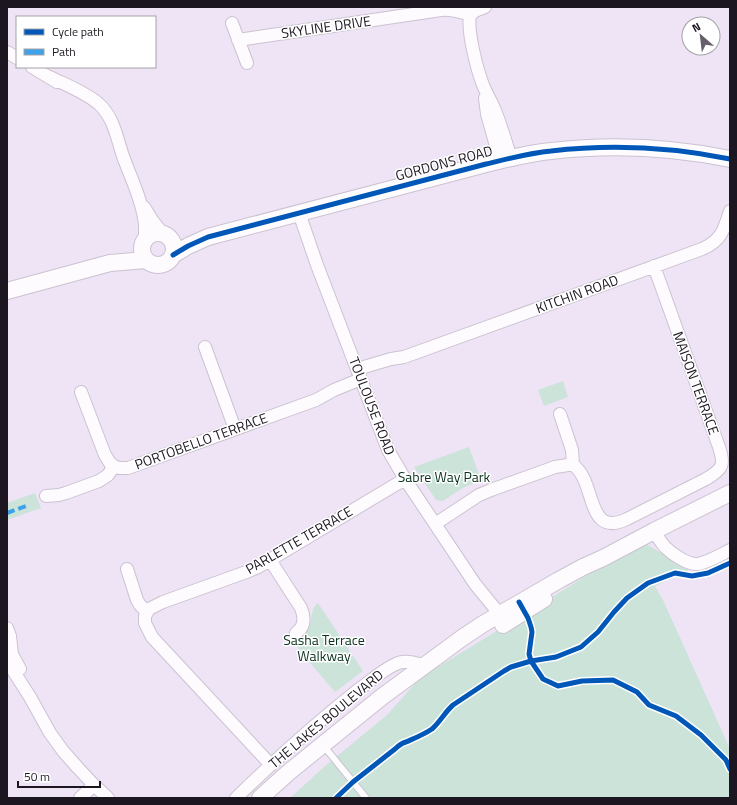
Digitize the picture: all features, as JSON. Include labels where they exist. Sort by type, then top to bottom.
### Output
[{"type":"street","points":[[484,7],[475,11],[466,12],[469,20],[473,52],[483,85],[496,112],[506,159]]},
{"type":"street","name":"SKYLINE DRIVE","points":[[238,40],[441,10],[466,12]]},
{"type":"street","points":[[232,23],[247,63]]},
{"type":"street","points":[[7,52],[16,57]]},
{"type":"street","points":[[34,68],[50,77],[98,111],[104,119],[124,158],[139,198],[145,223],[144,248],[150,263],[158,265],[168,262],[173,255],[174,245],[152,220],[139,198]]},
{"type":"street","name":"GORDONS ROAD","points":[[166,235],[190,239],[208,237],[506,159],[550,151],[623,147],[680,151],[730,159]]},
{"type":"street","name":"KITCHIN ROAD","points":[[361,378],[391,359],[404,357],[709,246],[721,236],[730,211]]},
{"type":"street","name":"TOULOUSE ROAD","points":[[299,213],[317,265],[388,450],[405,479],[475,584],[481,601],[487,611],[498,620]]},
{"type":"street","points":[[7,291],[110,263],[144,248],[149,236],[153,234],[158,233],[166,235]]},
{"type":"street","name":"GORDONS ROAD","points":[[173,255],[208,237]]},
{"type":"street","name":"MAISON TERRACE","points":[[573,465],[584,478],[598,515],[604,522],[609,524],[614,524],[627,519],[706,479],[715,474],[721,467],[722,456],[719,447],[654,266]]},
{"type":"street","points":[[205,347],[235,428]]},
{"type":"street","name":"PORTOBELLO TERRACE","points":[[46,496],[60,495],[100,481],[108,475],[114,466],[128,468],[235,428],[316,400],[361,378]]},
{"type":"street","points":[[81,392],[105,455],[114,466]]},
{"type":"street","points":[[435,524],[479,495],[555,467],[568,464],[573,465],[572,450],[560,414]]},
{"type":"street","name":"PARLETTE TERRACE","points":[[147,612],[155,605],[249,571],[405,479]]},
{"type":"street","name":"THE LAKES BOULEVARD","points":[[260,798],[288,772],[320,748],[383,696],[426,666],[462,638],[498,620],[558,580],[582,567],[603,558],[730,493]]},
{"type":"street","points":[[654,531],[660,542],[666,548],[687,562],[693,564],[706,561],[730,550]]},
{"type":"street","points":[[270,560],[304,615],[303,626],[296,633]]},
{"type":"street","points":[[127,569],[137,600],[147,612],[144,619],[152,636],[271,765]]},
{"type":"street","points":[[7,628],[10,636],[8,657],[50,733],[78,768],[108,798]]},
{"type":"street","name":"THE LAKES BOULEVARD","points":[[236,798],[271,765],[332,712],[390,667],[401,662],[426,666]]},
{"type":"street","name":"THE LAKES BOULEVARD","points":[[272,798],[320,748]]},
{"type":"street","points":[[80,798],[94,785]]},
{"type":"lane","points":[[320,748],[366,798]]},
{"type":"green space","points":[[563,381],[568,397],[544,406],[538,390]]},
{"type":"green space","name":"Sabre Way Park","points":[[469,447],[481,480],[461,489],[443,501],[436,500],[414,467]]},
{"type":"green space","points":[[35,493],[41,508],[7,520],[7,503]]},
{"type":"green space","points":[[643,542],[689,570],[655,586],[663,600],[730,749],[730,798],[290,798],[325,766],[387,715],[420,678]]},
{"type":"green space","name":"Sasha Terrace Walkway","points":[[318,603],[363,671],[335,692],[300,651],[294,641],[307,630],[311,621],[313,609]]},
{"type":"marked path","points":[[7,513],[26,506]]},
{"type":"cycle path","points":[[173,255],[208,237],[486,164],[535,153],[573,149],[618,147],[663,149],[730,159]]},
{"type":"cycle path","points":[[336,798],[353,782],[403,743],[432,729],[453,705],[504,671],[511,667],[531,661],[556,657],[581,647],[598,632],[627,598],[648,583],[675,573],[692,576],[708,573],[730,563]]},
{"type":"cycle path","points":[[519,602],[531,627],[532,632],[529,654],[531,661],[543,679],[558,686],[582,681],[613,680],[637,692],[649,705],[676,716],[701,735],[726,760],[730,769]]}]
